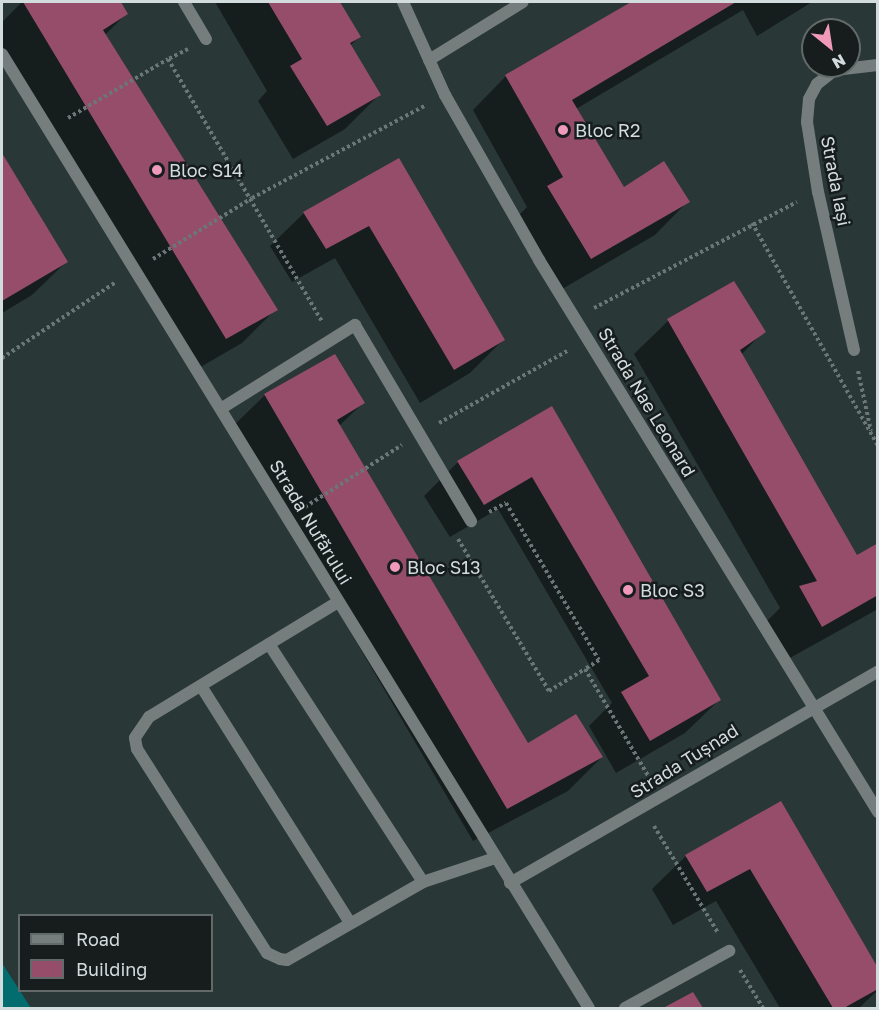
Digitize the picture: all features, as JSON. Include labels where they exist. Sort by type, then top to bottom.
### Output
[{"type":"street","points":[[184,2],[206,39]]},
{"type":"street","name":"Strada Nae Leonard","points":[[403,2],[445,95],[574,318],[878,812]]},
{"type":"street","points":[[429,60],[523,2]]},
{"type":"street","name":"Strada Nufărului","points":[[2,54],[134,270],[222,408],[338,602],[589,1008]]},
{"type":"street","name":"Strada Iași","points":[[854,350],[818,192],[807,123],[809,99],[817,84],[835,70],[878,65]]},
{"type":"street","points":[[222,408],[332,337],[355,325],[471,521]]},
{"type":"street","points":[[338,602],[149,717],[135,738],[137,749],[267,953],[287,960],[423,882],[495,858]]},
{"type":"street","points":[[269,644],[423,882]]},
{"type":"street","name":"Strada Tușnad","points":[[510,883],[643,808],[659,796],[811,706],[878,670]]},
{"type":"street","points":[[201,686],[350,923]]},
{"type":"street","points":[[625,1008],[729,951]]},
{"type":"path","points":[[47,130],[206,39]]},
{"type":"path","points":[[168,59],[332,337]]},
{"type":"path","points":[[2,358],[134,270],[252,198],[445,95]]},
{"type":"path","points":[[574,318],[752,223],[818,192]]},
{"type":"path","points":[[752,223],[878,446]]},
{"type":"path","points":[[854,350],[871,435]]},
{"type":"path","points":[[506,503],[599,660],[585,669],[549,691],[453,531],[506,503]]},
{"type":"path","points":[[585,669],[659,796]]},
{"type":"path","points":[[643,808],[763,1008]]},
{"type":"shaded area","points":[[2,963],[18,988],[18,992],[21,992],[31,1008],[2,1008]]},
{"type":"building","name":"Bloc S14","points":[[23,2],[121,2],[128,14],[103,30],[278,310],[226,339]]},
{"type":"building","points":[[268,2],[340,2],[361,37],[350,43],[381,95],[327,126],[290,66],[302,59]]},
{"type":"building","name":"Bloc R2","points":[[631,2],[736,2],[572,100],[624,187],[664,161],[690,202],[591,259],[547,186],[563,177],[505,75]]},
{"type":"building","points":[[2,153],[68,262],[2,301]]},
{"type":"building","points":[[399,158],[505,340],[454,370],[369,226],[326,249],[303,212]]},
{"type":"building","points":[[734,281],[766,332],[740,350],[857,555],[878,543],[878,595],[822,627],[799,586],[817,581],[667,319]]},
{"type":"building","name":"Bloc S13","points":[[335,354],[365,403],[337,420],[528,743],[576,714],[603,757],[507,809],[264,394]]},
{"type":"building","name":"Bloc S3","points":[[552,406],[721,700],[650,741],[621,692],[649,676],[532,477],[484,505],[457,461]]},
{"type":"building","points":[[781,801],[878,968],[878,989],[844,1008],[833,1008],[750,869],[707,892],[685,855]]},
{"type":"building","points":[[693,992],[703,1008],[663,1008]]},
{"type":"place","name":"Bloc R2","points":[[563,130]]},
{"type":"place","name":"Bloc S14","points":[[157,170]]},
{"type":"place","name":"Bloc S13","points":[[395,567]]},
{"type":"place","name":"Bloc S3","points":[[628,590]]}]
